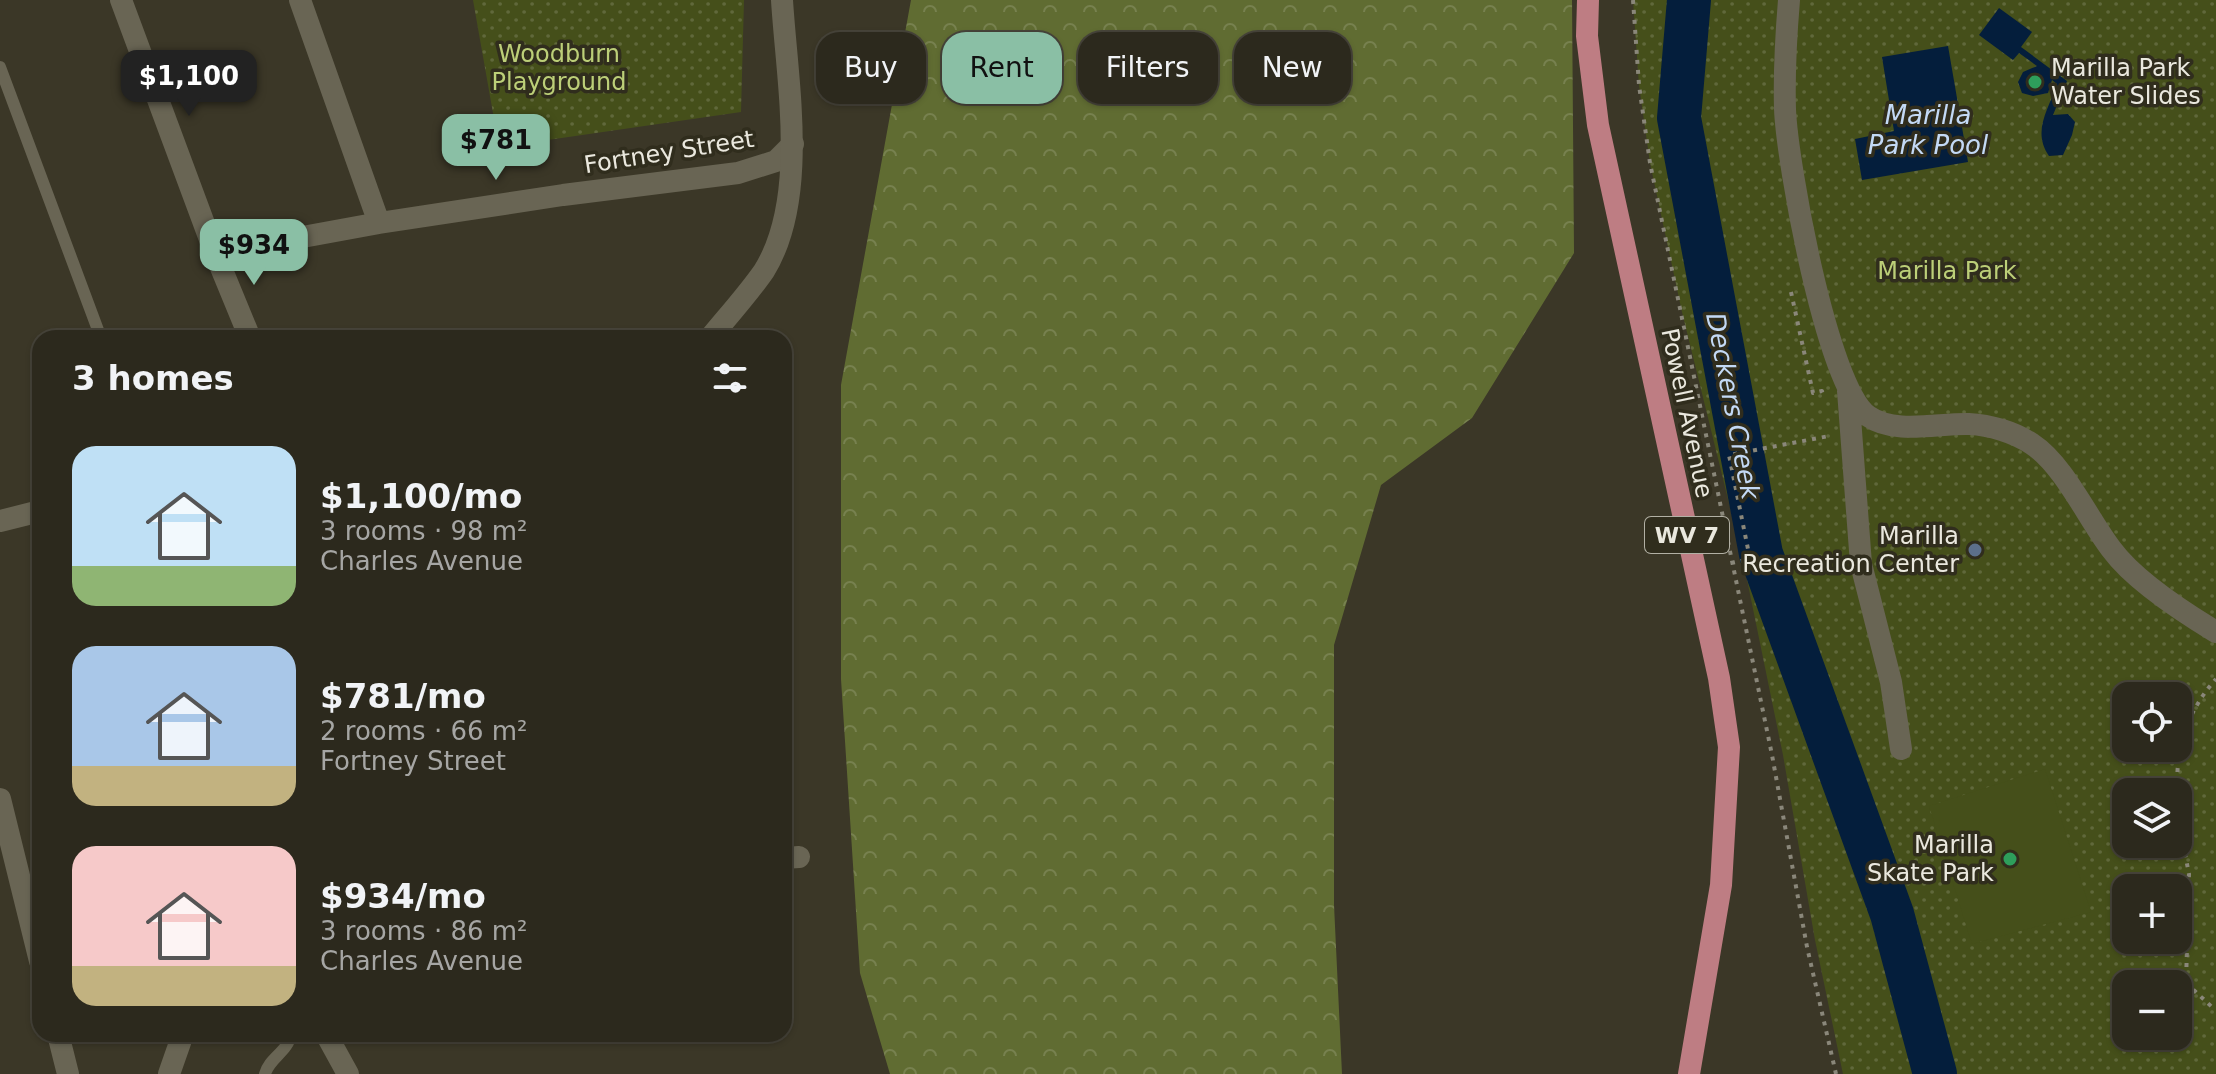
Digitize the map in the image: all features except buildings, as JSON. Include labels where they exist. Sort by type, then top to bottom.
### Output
[{"type":"main road","name":"Powell Avenue","points":[[1588,0],[1587,36],[1598,125],[1719,678],[1729,747],[1721,885],[1689,1074]]},
{"type":"street","points":[[121,0],[247,330]]},
{"type":"street","points":[[300,0],[379,223]]},
{"type":"street","points":[[716,330],[765,269],[783,226],[793,144],[782,0]]},
{"type":"street","points":[[1789,0],[1785,112],[1797,192],[1828,341],[1848,390],[1867,415],[1892,425],[1971,424],[2002,430],[2033,444],[2058,471],[2113,552],[2155,590],[2216,632]]},
{"type":"street","name":"Fortney Street","points":[[215,253],[379,223],[738,173],[776,161],[793,144]]},
{"type":"street","points":[[1848,390],[1861,564],[1891,682],[1901,749]]},
{"type":"street","points":[[0,521],[32,513]]},
{"type":"street","points":[[0,799],[32,929]]},
{"type":"street","points":[[60,1042],[68,1074]]},
{"type":"street","points":[[169,1074],[180,1042]]},
{"type":"street","points":[[330,1042],[348,1074]]},
{"type":"lane","points":[[0,67],[98,330]]},
{"type":"lane","points":[[265,1074],[265,1068],[290,1042]]},
{"type":"path","points":[[1633,0],[1639,85],[1650,163],[1772,755],[1807,947],[1836,1074]]},
{"type":"path","points":[[1730,563],[1750,559],[1729,455],[1831,435]]},
{"type":"path","points":[[2177,778],[2190,715],[2198,699],[2216,679]]},
{"type":"path","points":[[2186,858],[2189,874],[2186,983],[2212,1007]]},
{"type":"green space","name":"Woodburn Playground","points":[[473,0],[744,0],[741,112],[499,147]]},
{"type":"green space","points":[[911,0],[1572,0],[1574,253],[1472,418],[1381,485],[1334,645],[1334,905],[1342,1074],[890,1074],[860,973],[841,679],[841,385],[892,104],[926,104],[926,32],[905,32]]},
{"type":"green space","name":"Marilla Park","points":[[1633,0],[2216,0],[2216,1074],[1843,1074],[1743,560],[1682,312],[1650,163],[1639,85]]},
{"type":"green space","name":"Marilla Skate Park","points":[[2045,769],[2091,912],[1972,944],[1929,806]]},
{"type":"water","name":"Marilla Park Water Slides","points":[[1999,8],[2032,32],[2021,47],[2067,81],[2053,115],[2068,114],[2075,122],[2063,155],[2049,156],[2042,138],[2043,121],[2057,84],[2052,80],[2048,93],[2033,96],[2022,93],[2018,82],[2023,72],[2037,66],[2019,53],[2013,60],[1979,35]]},
{"type":"water","name":"Marilla Park Pool","points":[[1948,46],[1968,162],[1862,180],[1855,139],[1894,131],[1882,57]]},
{"type":"waterway","name":"Deckers Creek","points":[[1689,0],[1679,118],[1761,554],[1892,914],[1935,1074]]},
{"type":"place","name":"Marilla Park Water Slides","points":[[2035,82]]},
{"type":"place","name":"Marilla Recreation Center","points":[[1975,550]]},
{"type":"place","name":"Marilla Skate Park","points":[[2010,859]]}]
